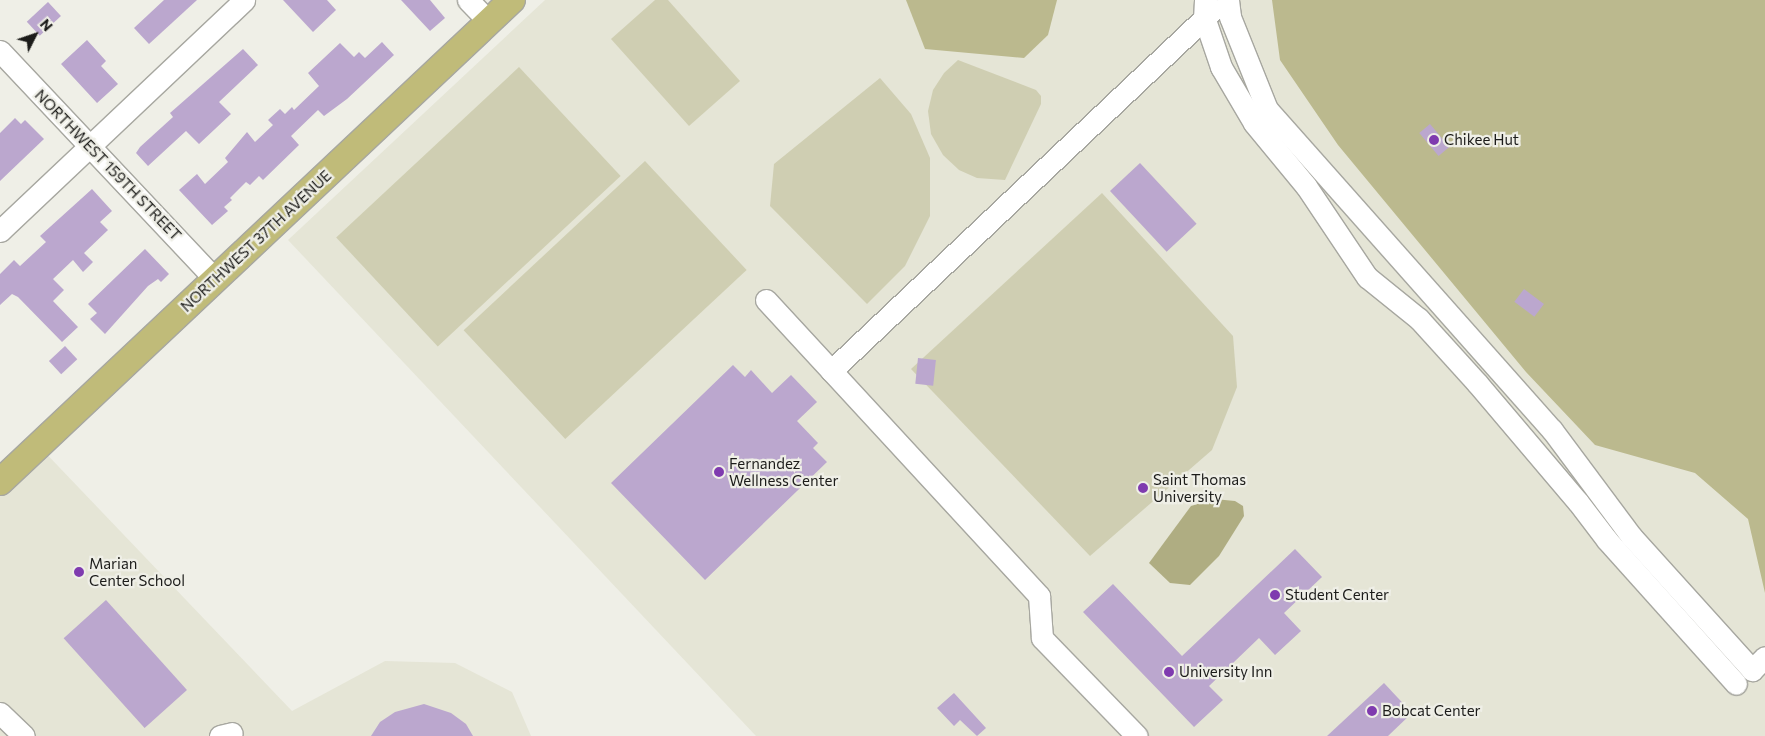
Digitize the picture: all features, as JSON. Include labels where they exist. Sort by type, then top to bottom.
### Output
[{"type":"main road","name":"NORTHWEST 37TH AVENUE","points":[[0,482],[512,0]]},
{"type":"street","points":[[0,231],[244,0]]},
{"type":"street","points":[[468,0],[489,22]]},
{"type":"street","points":[[831,371],[1204,9],[1227,0],[1230,17],[1267,109],[1552,430],[1630,536],[1751,670]]},
{"type":"street","points":[[1204,9],[1221,67],[1254,123],[1306,186],[1367,277],[1419,319],[1477,382],[1578,502],[1606,540],[1751,670]]},
{"type":"street","name":"NORTHWEST 159TH STREET","points":[[0,51],[216,280]]},
{"type":"street","points":[[766,300],[1039,596],[1042,638],[1137,736]]},
{"type":"street","points":[[0,713],[24,736]]},
{"type":"shaded area","name":"Saint Thomas University","points":[[545,0],[1765,0],[1765,736],[756,736],[288,240]]},
{"type":"shaded area","points":[[906,0],[1057,0],[1048,35],[1024,58],[925,49]]},
{"type":"shaded area","points":[[1272,0],[1765,0],[1765,593],[1748,519],[1695,473],[1595,445],[1526,372],[1338,145],[1280,60]]},
{"type":"shaded area","name":"Marian Center School","points":[[38,445],[292,711],[385,661],[455,663],[512,692],[531,736],[0,736],[0,482]]},
{"type":"shaded area","points":[[1214,499],[1235,501],[1243,506],[1244,516],[1219,556],[1190,585],[1170,583],[1149,563],[1191,506]]},
{"type":"green space","points":[[655,0],[668,0],[740,81],[689,126],[611,39]]},
{"type":"green space","points":[[958,60],[1036,90],[1041,96],[1041,104],[1005,180],[977,178],[959,170],[943,155],[931,134],[928,111],[933,90],[944,73]]},
{"type":"green space","points":[[519,67],[621,176],[438,346],[336,237]]},
{"type":"green space","points":[[880,78],[911,114],[930,158],[930,216],[905,266],[867,304],[770,206],[774,164]]},
{"type":"green space","points":[[645,161],[747,270],[565,439],[464,330]]},
{"type":"green space","points":[[1102,193],[1233,336],[1237,387],[1212,450],[1090,556],[911,369]]},
{"type":"building","points":[[164,0],[197,0],[149,44],[134,28]]},
{"type":"building","points":[[283,0],[327,0],[336,10],[313,32]]},
{"type":"building","points":[[401,0],[430,0],[445,18],[430,31]]},
{"type":"building","points":[[48,2],[61,16],[40,36],[27,22]]},
{"type":"building","points":[[87,40],[106,61],[101,66],[118,84],[97,103],[61,64]]},
{"type":"building","points":[[382,42],[394,55],[347,99],[324,116],[318,110],[291,136],[299,145],[263,180],[259,176],[250,185],[246,182],[224,207],[228,211],[212,225],[179,190],[197,174],[205,184],[228,162],[225,158],[247,132],[255,142],[273,125],[268,120],[280,109],[285,114],[292,107],[294,110],[319,86],[308,73],[340,43],[354,57],[359,52],[365,58]]},
{"type":"building","points":[[243,49],[258,65],[219,102],[231,114],[199,144],[186,131],[148,166],[136,153],[140,147],[173,117],[170,113]]},
{"type":"building","points":[[15,118],[21,124],[25,120],[44,139],[0,181],[0,133]]},
{"type":"building","name":"Chikee Hut","points":[[1430,124],[1449,147],[1439,156],[1419,133]]},
{"type":"building","points":[[1140,163],[1197,224],[1167,252],[1110,191]]},
{"type":"building","points":[[92,189],[112,211],[100,222],[108,230],[84,253],[93,262],[83,272],[73,260],[53,279],[64,290],[53,301],[78,327],[62,342],[18,297],[12,294],[0,305],[0,274],[14,260],[20,266],[46,242],[40,236]]},
{"type":"building","points":[[145,249],[169,274],[161,282],[158,279],[148,286],[105,334],[90,319],[97,313],[88,304]]},
{"type":"building","points":[[1524,289],[1544,304],[1534,317],[1514,302]]},
{"type":"building","points":[[65,346],[77,359],[61,374],[49,361]]},
{"type":"building","points":[[918,358],[936,360],[933,386],[915,384]]},
{"type":"building","name":"Fernandez Wellness Center","points":[[733,365],[745,377],[751,370],[772,393],[791,375],[817,402],[797,421],[818,443],[813,448],[827,462],[705,580],[611,483]]},
{"type":"building","points":[[1295,549],[1322,577],[1284,613],[1301,631],[1275,655],[1259,638],[1209,686],[1223,700],[1194,727],[1083,612],[1113,584],[1182,656]]},
{"type":"building","points":[[106,600],[187,690],[145,728],[64,638]]},
{"type":"building","points":[[1384,683],[1412,713],[1388,736],[1327,736]]},
{"type":"building","points":[[954,693],[986,728],[977,736],[960,720],[954,726],[937,708]]},
{"type":"building","points":[[424,704],[451,713],[466,724],[473,736],[371,736],[380,722],[395,712]]},
{"type":"place","name":"Chikee Hut","points":[[1434,140]]},
{"type":"place","name":"Fernandez Wellness Center","points":[[719,472]]},
{"type":"place","name":"Saint Thomas University","points":[[1143,488]]},
{"type":"place","name":"Marian Center School","points":[[79,572]]},
{"type":"place","name":"Student Center","points":[[1275,595]]},
{"type":"place","name":"University Inn","points":[[1169,672]]},
{"type":"place","name":"Bobcat Center","points":[[1372,711]]}]
